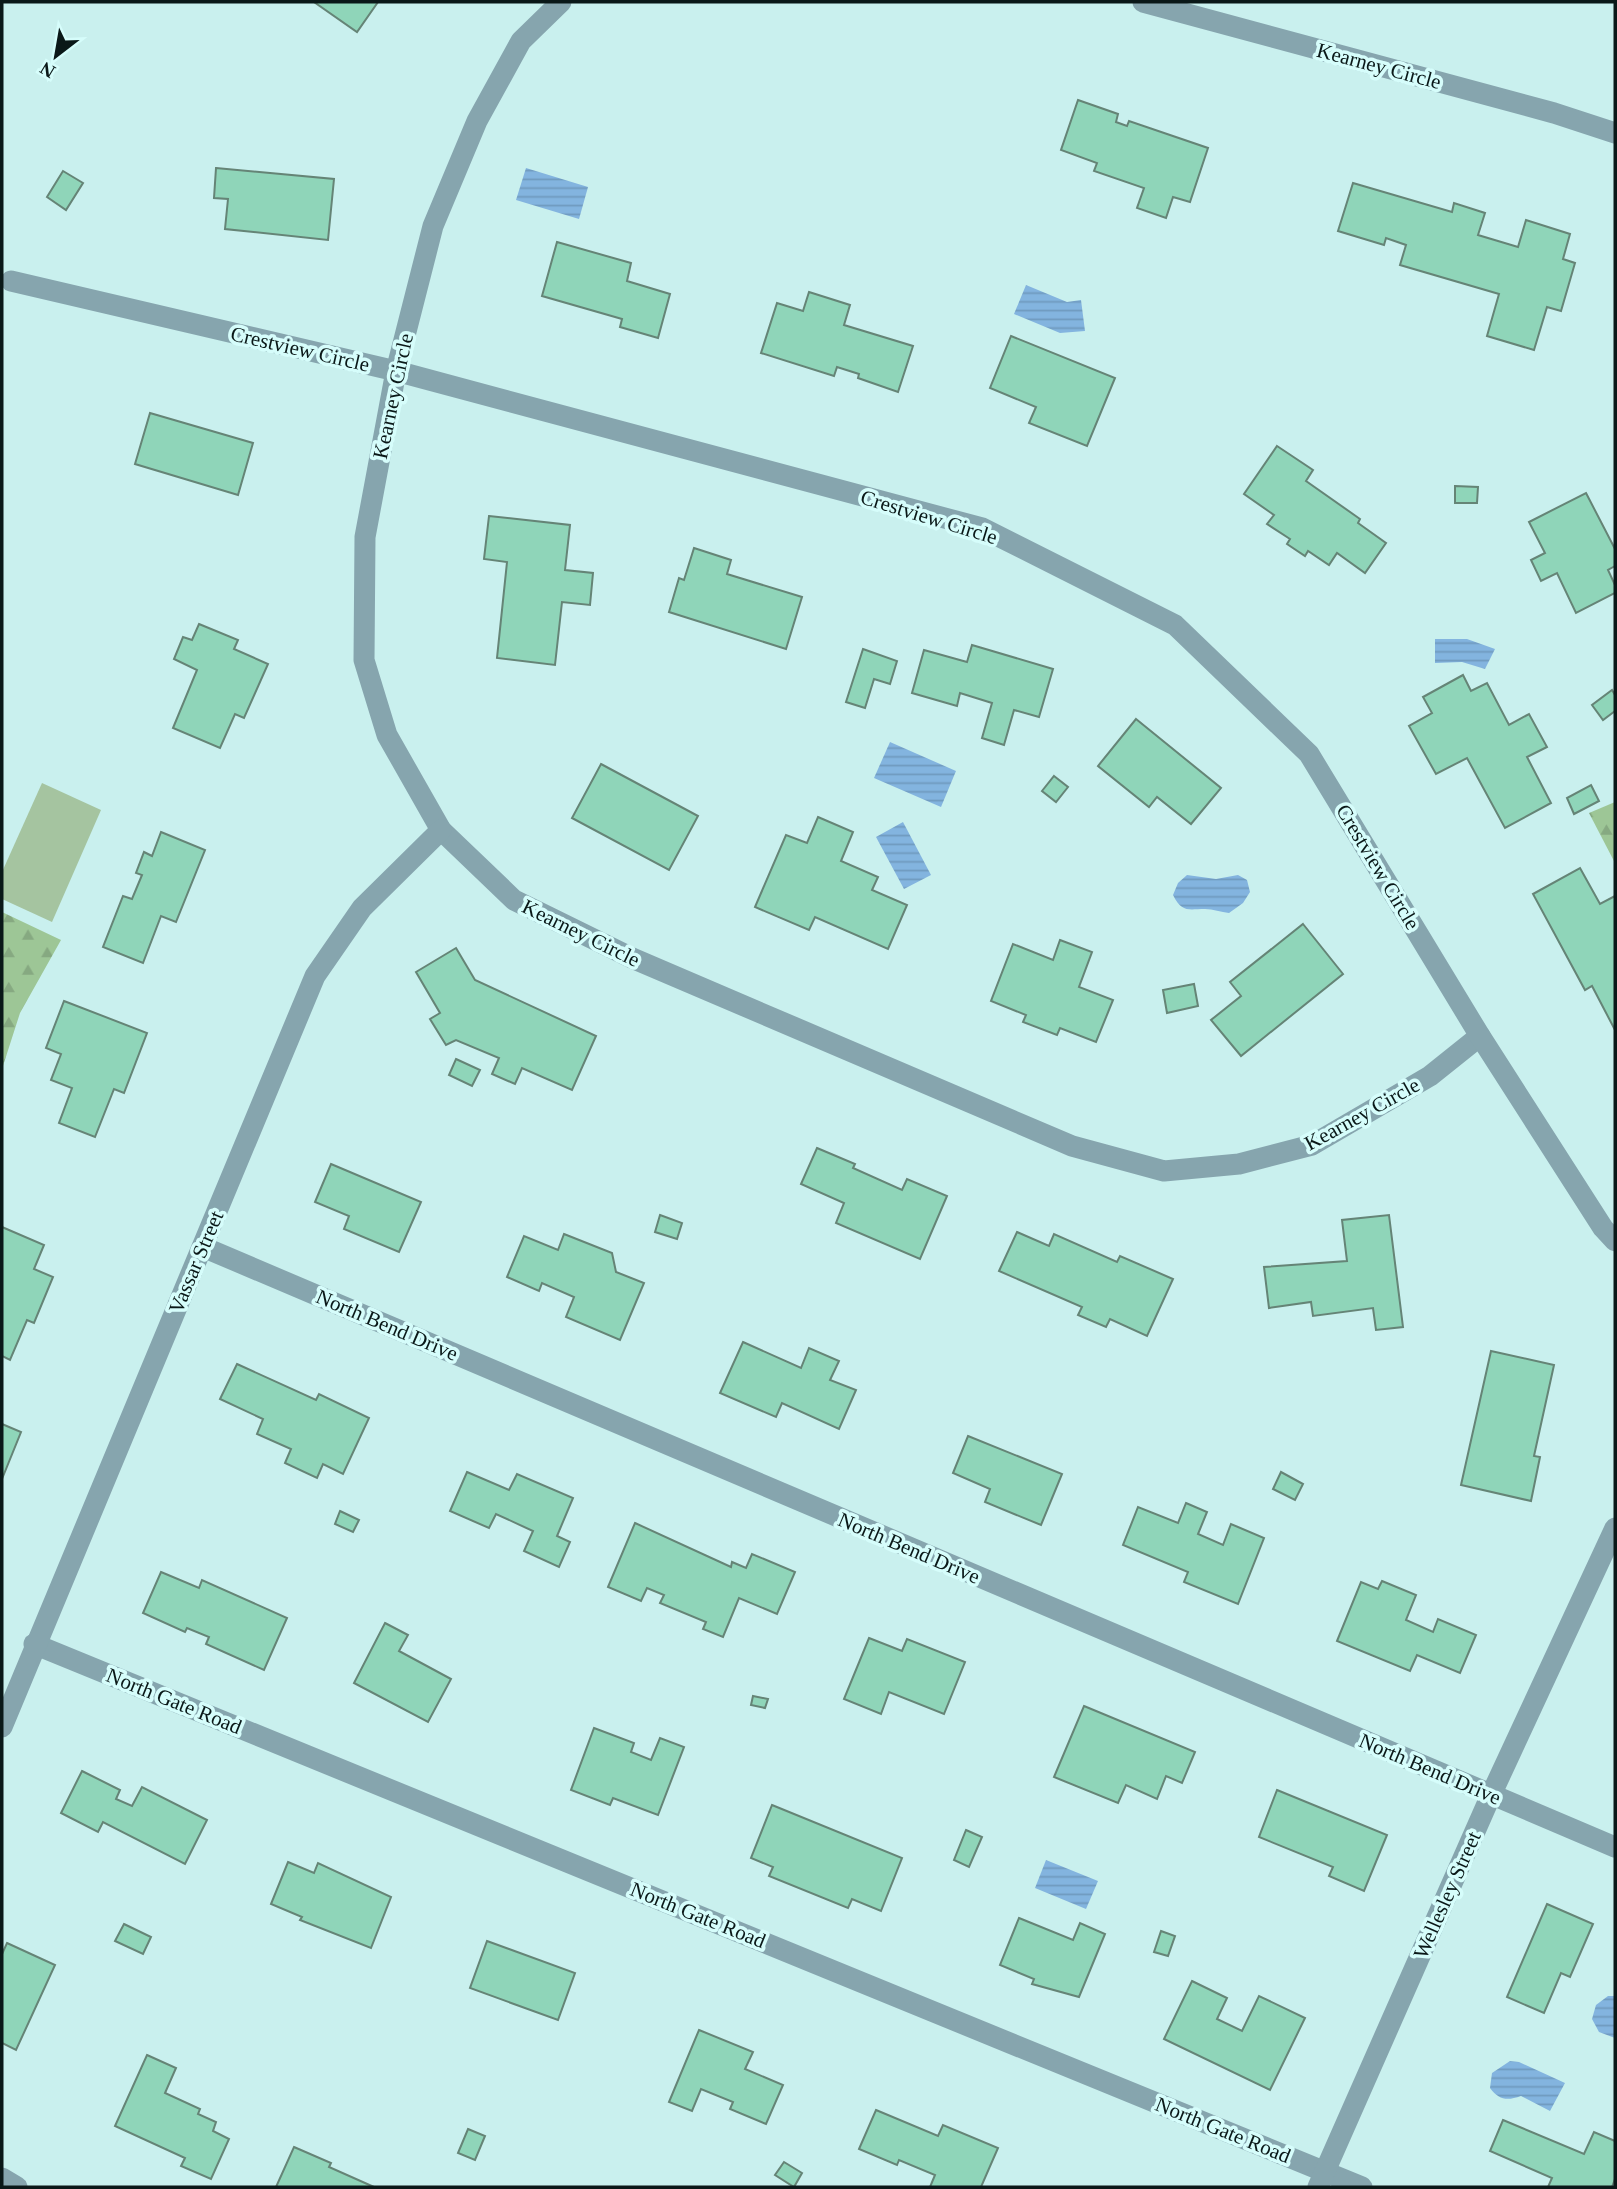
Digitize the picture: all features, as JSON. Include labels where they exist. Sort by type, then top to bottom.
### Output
[{"type":"street","name":"Kearney Circle","points":[[561,2],[521,41],[477,121],[433,226],[396,371],[365,537],[364,660],[387,735],[441,830],[513,900],[632,958],[1072,1146],[1164,1171],[1239,1164],[1312,1145],[1430,1076],[1480,1036]]},
{"type":"street","name":"Kearney Circle","points":[[1143,2],[1554,113],[1615,133]]},
{"type":"street","name":"Crestview Circle","points":[[11,281],[396,371],[982,528],[1175,625],[1309,754],[1480,1036],[1603,1228],[1615,1241]]},
{"type":"street","name":"Vassar Street","points":[[2,1727],[34,1644],[315,976],[362,908],[441,830]]},
{"type":"street","name":"North Bend Drive","points":[[203,1247],[1615,1847]]},
{"type":"street","name":"Wellesley Street","points":[[1322,2180],[1491,1795],[1615,1528]]},
{"type":"street","name":"North Gate Road","points":[[34,1644],[1322,2180],[1362,2187]]},
{"type":"street","points":[[2,2178],[17,2187]]},
{"type":"green space","points":[[42,783],[101,810],[52,922],[2,899],[2,872]]},
{"type":"green space","points":[[1615,802],[1615,863],[1589,813]]},
{"type":"green space","points":[[2,912],[61,940],[20,1013],[2,1069]]},
{"type":"water","points":[[526,168],[588,187],[579,219],[516,200]]},
{"type":"water","points":[[1026,285],[1067,302],[1081,300],[1085,331],[1060,333],[1014,314]]},
{"type":"water","points":[[1435,639],[1467,639],[1495,649],[1485,669],[1462,662],[1435,663]]},
{"type":"water","points":[[890,742],[956,771],[941,807],[874,778]]},
{"type":"water","points":[[903,822],[931,875],[904,889],[876,837]]},
{"type":"water","points":[[1187,875],[1216,879],[1238,875],[1247,880],[1250,892],[1243,903],[1229,913],[1186,909],[1179,905],[1173,895],[1178,883]]},
{"type":"water","points":[[1046,1860],[1098,1881],[1086,1909],[1035,1888]]},
{"type":"water","points":[[1608,1996],[1615,1996],[1615,2038],[1599,2032],[1592,2019],[1596,2005]]},
{"type":"water","points":[[1510,2061],[1519,2062],[1565,2083],[1550,2111],[1521,2096],[1512,2099],[1500,2097],[1490,2088],[1492,2073]]},
{"type":"building","points":[[314,2],[378,2],[357,32]]},
{"type":"building","points":[[1078,100],[1118,114],[1116,122],[1127,126],[1129,121],[1208,148],[1190,202],[1173,197],[1166,218],[1137,208],[1144,188],[1094,171],[1097,163],[1061,150]]},
{"type":"building","points":[[216,168],[334,179],[328,240],[225,229],[228,199],[214,198]]},
{"type":"building","points":[[63,171],[83,183],[66,210],[47,197]]},
{"type":"building","points":[[1353,183],[1452,212],[1454,203],[1485,213],[1478,235],[1518,247],[1526,220],[1570,234],[1563,259],[1575,263],[1561,311],[1547,307],[1534,350],[1487,336],[1499,294],[1400,265],[1406,245],[1386,238],[1384,245],[1338,231]]},
{"type":"building","points":[[557,242],[631,263],[627,281],[670,294],[658,338],[620,327],[622,319],[542,296]]},
{"type":"building","points":[[809,292],[850,305],[844,325],[913,346],[898,392],[858,378],[859,374],[837,367],[834,376],[761,353],[777,303],[803,311]]},
{"type":"building","points":[[1011,336],[1115,378],[1087,446],[1029,423],[1036,407],[990,388]]},
{"type":"building","points":[[150,413],[253,443],[238,495],[135,464]]},
{"type":"building","points":[[1277,446],[1313,470],[1306,481],[1360,519],[1358,523],[1386,543],[1365,573],[1337,553],[1329,565],[1308,551],[1305,556],[1287,544],[1290,539],[1267,524],[1274,515],[1244,494]]},
{"type":"building","points":[[1455,486],[1478,487],[1477,503],[1455,503]]},
{"type":"building","points":[[1586,493],[1615,549],[1615,566],[1608,570],[1615,585],[1615,593],[1576,613],[1557,573],[1541,581],[1531,560],[1545,553],[1529,522]]},
{"type":"building","points":[[489,516],[570,525],[565,570],[593,573],[590,605],[562,602],[555,665],[497,658],[507,562],[484,559]]},
{"type":"building","points":[[694,548],[731,560],[727,574],[802,597],[786,649],[669,612],[679,578],[684,580]]},
{"type":"building","points":[[199,624],[238,640],[234,649],[268,664],[244,718],[235,714],[220,748],[173,728],[197,670],[174,659],[183,637],[192,640]]},
{"type":"building","points":[[972,645],[1053,669],[1039,717],[1014,710],[1004,745],[982,738],[992,703],[960,693],[957,706],[912,693],[924,650],[967,662]]},
{"type":"building","points":[[863,649],[897,661],[890,684],[874,679],[865,708],[846,702]]},
{"type":"building","points":[[1463,675],[1471,691],[1487,683],[1509,725],[1529,714],[1547,747],[1527,757],[1551,803],[1505,828],[1467,758],[1436,774],[1409,726],[1432,713],[1423,697]]},
{"type":"building","points":[[1612,690],[1615,695],[1615,711],[1603,720],[1592,705]]},
{"type":"building","points":[[1136,719],[1221,788],[1191,824],[1157,797],[1149,807],[1098,766]]},
{"type":"building","points":[[601,764],[698,816],[669,870],[572,818]]},
{"type":"building","points":[[1054,776],[1068,787],[1056,802],[1042,791]]},
{"type":"building","points":[[1591,785],[1599,801],[1574,814],[1567,798]]},
{"type":"building","points":[[818,817],[853,832],[841,861],[878,877],[872,890],[907,905],[888,949],[815,917],[809,930],[755,907],[786,835],[807,843]]},
{"type":"building","points":[[161,832],[205,850],[176,922],[161,916],[143,963],[103,947],[123,896],[132,899],[142,875],[136,873],[144,852],[152,856]]},
{"type":"building","points":[[1580,868],[1600,904],[1615,896],[1615,1030],[1592,986],[1585,990],[1533,894]]},
{"type":"building","points":[[1303,924],[1343,974],[1241,1056],[1211,1020],[1241,996],[1230,982]]},
{"type":"building","points":[[1060,940],[1092,952],[1079,987],[1113,1000],[1096,1042],[1060,1028],[1057,1035],[1023,1022],[1026,1015],[991,1001],[1013,944],[1053,960]]},
{"type":"building","points":[[456,948],[475,980],[596,1036],[572,1090],[522,1068],[515,1084],[492,1074],[499,1058],[456,1040],[446,1045],[430,1019],[440,1013],[416,972]]},
{"type":"building","points":[[1194,984],[1198,1006],[1167,1013],[1163,990]]},
{"type":"building","points":[[64,1001],[147,1033],[124,1093],[114,1089],[95,1137],[59,1123],[72,1088],[51,1080],[61,1054],[46,1048]]},
{"type":"building","points":[[456,1059],[480,1070],[472,1086],[449,1075]]},
{"type":"building","points":[[817,1148],[855,1164],[853,1168],[902,1190],[907,1179],[947,1196],[920,1259],[836,1223],[844,1203],[801,1184]]},
{"type":"building","points":[[331,1164],[421,1202],[399,1252],[344,1229],[349,1216],[315,1202]]},
{"type":"building","points":[[660,1215],[682,1223],[677,1239],[655,1232]]},
{"type":"building","points":[[1389,1215],[1403,1327],[1376,1330],[1373,1308],[1313,1316],[1311,1302],[1269,1308],[1264,1267],[1347,1261],[1342,1220]]},
{"type":"building","points":[[2,1227],[44,1245],[34,1269],[53,1277],[34,1323],[27,1320],[10,1360],[2,1356]]},
{"type":"building","points":[[1017,1232],[1049,1246],[1054,1234],[1117,1262],[1120,1256],[1173,1279],[1147,1336],[1110,1319],[1106,1327],[1078,1315],[1082,1307],[999,1271]]},
{"type":"building","points":[[564,1234],[612,1253],[616,1272],[644,1283],[620,1340],[566,1317],[574,1297],[542,1283],[539,1291],[507,1277],[524,1236],[558,1250]]},
{"type":"building","points":[[743,1342],[801,1368],[809,1348],[839,1361],[830,1380],[856,1390],[839,1429],[782,1403],[776,1417],[720,1393]]},
{"type":"building","points":[[1491,1351],[1554,1365],[1534,1456],[1540,1457],[1531,1501],[1461,1485]]},
{"type":"building","points":[[237,1364],[316,1400],[319,1394],[369,1418],[343,1474],[323,1464],[317,1478],[285,1463],[291,1449],[257,1434],[263,1419],[220,1399]]},
{"type":"building","points":[[2,1424],[21,1432],[2,1479]]},
{"type":"building","points":[[968,1436],[1062,1474],[1041,1525],[985,1502],[990,1489],[953,1473]]},
{"type":"building","points":[[467,1472],[509,1490],[517,1474],[573,1498],[557,1536],[570,1542],[559,1567],[524,1551],[533,1531],[496,1514],[489,1528],[450,1511]]},
{"type":"building","points":[[1281,1472],[1303,1484],[1295,1500],[1273,1489]]},
{"type":"building","points":[[1186,1503],[1207,1512],[1198,1534],[1223,1545],[1231,1524],[1264,1538],[1238,1604],[1184,1582],[1188,1572],[1123,1545],[1138,1507],[1178,1523]]},
{"type":"building","points":[[340,1511],[359,1520],[353,1532],[335,1524]]},
{"type":"building","points":[[635,1523],[731,1567],[732,1562],[746,1568],[752,1554],[795,1572],[777,1614],[739,1598],[723,1637],[703,1629],[706,1622],[660,1603],[664,1595],[647,1588],[641,1601],[608,1587]]},
{"type":"building","points":[[161,1572],[199,1588],[202,1580],[287,1618],[264,1670],[206,1644],[209,1637],[187,1628],[185,1632],[143,1613]]},
{"type":"building","points":[[1382,1581],[1416,1595],[1406,1620],[1433,1632],[1438,1619],[1476,1635],[1460,1673],[1417,1655],[1410,1671],[1337,1641],[1361,1582],[1378,1589]]},
{"type":"building","points":[[385,1623],[408,1635],[399,1651],[451,1679],[428,1722],[354,1683]]},
{"type":"building","points":[[869,1638],[902,1651],[907,1639],[965,1662],[944,1714],[889,1692],[881,1714],[844,1699]]},
{"type":"building","points":[[753,1696],[768,1699],[765,1708],[751,1705]]},
{"type":"building","points":[[1084,1706],[1195,1752],[1182,1783],[1166,1776],[1157,1799],[1126,1785],[1118,1803],[1054,1777]]},
{"type":"building","points":[[594,1728],[634,1743],[631,1752],[651,1760],[660,1738],[684,1747],[658,1815],[613,1798],[610,1805],[571,1790]]},
{"type":"building","points":[[82,1771],[120,1790],[116,1799],[132,1806],[142,1787],[207,1820],[185,1864],[103,1822],[98,1832],[61,1813]]},
{"type":"building","points":[[1277,1790],[1387,1835],[1364,1891],[1329,1876],[1333,1867],[1259,1837]]},
{"type":"building","points":[[772,1805],[902,1858],[881,1911],[852,1899],[848,1908],[769,1876],[773,1867],[751,1858]]},
{"type":"building","points":[[966,1830],[982,1837],[969,1867],[954,1860]]},
{"type":"building","points":[[288,1862],[314,1873],[318,1863],[391,1897],[371,1948],[300,1920],[302,1917],[271,1904]]},
{"type":"building","points":[[1547,1904],[1593,1924],[1570,1977],[1561,1973],[1544,2013],[1507,1997]]},
{"type":"building","points":[[1019,1918],[1073,1940],[1080,1923],[1105,1934],[1079,1997],[1032,1984],[1034,1979],[1000,1965]]},
{"type":"building","points":[[124,1924],[151,1937],[143,1954],[115,1941]]},
{"type":"building","points":[[1161,1931],[1175,1936],[1168,1956],[1154,1952]]},
{"type":"building","points":[[487,1941],[575,1973],[558,2020],[470,1988]]},
{"type":"building","points":[[7,1943],[55,1965],[16,2050],[2,2043],[2,1954]]},
{"type":"building","points":[[1192,1981],[1227,1998],[1217,2019],[1242,2031],[1259,1996],[1305,2018],[1270,2090],[1164,2039]]},
{"type":"building","points":[[699,2030],[753,2052],[745,2069],[783,2085],[766,2124],[730,2109],[733,2102],[701,2089],[692,2111],[669,2102]]},
{"type":"building","points":[[147,2055],[176,2068],[165,2093],[200,2109],[198,2114],[216,2122],[213,2131],[229,2139],[211,2179],[181,2166],[185,2158],[115,2126]]},
{"type":"building","points":[[876,2110],[938,2136],[943,2125],[998,2148],[981,2187],[930,2187],[935,2175],[899,2160],[897,2165],[859,2149]]},
{"type":"building","points":[[1503,2120],[1584,2154],[1594,2132],[1615,2141],[1615,2179],[1612,2187],[1548,2187],[1552,2178],[1490,2151]]},
{"type":"building","points":[[468,2129],[485,2136],[475,2160],[458,2153]]},
{"type":"building","points":[[294,2147],[331,2163],[329,2167],[374,2187],[276,2187]]},
{"type":"building","points":[[784,2162],[802,2173],[794,2187],[775,2175]]}]
